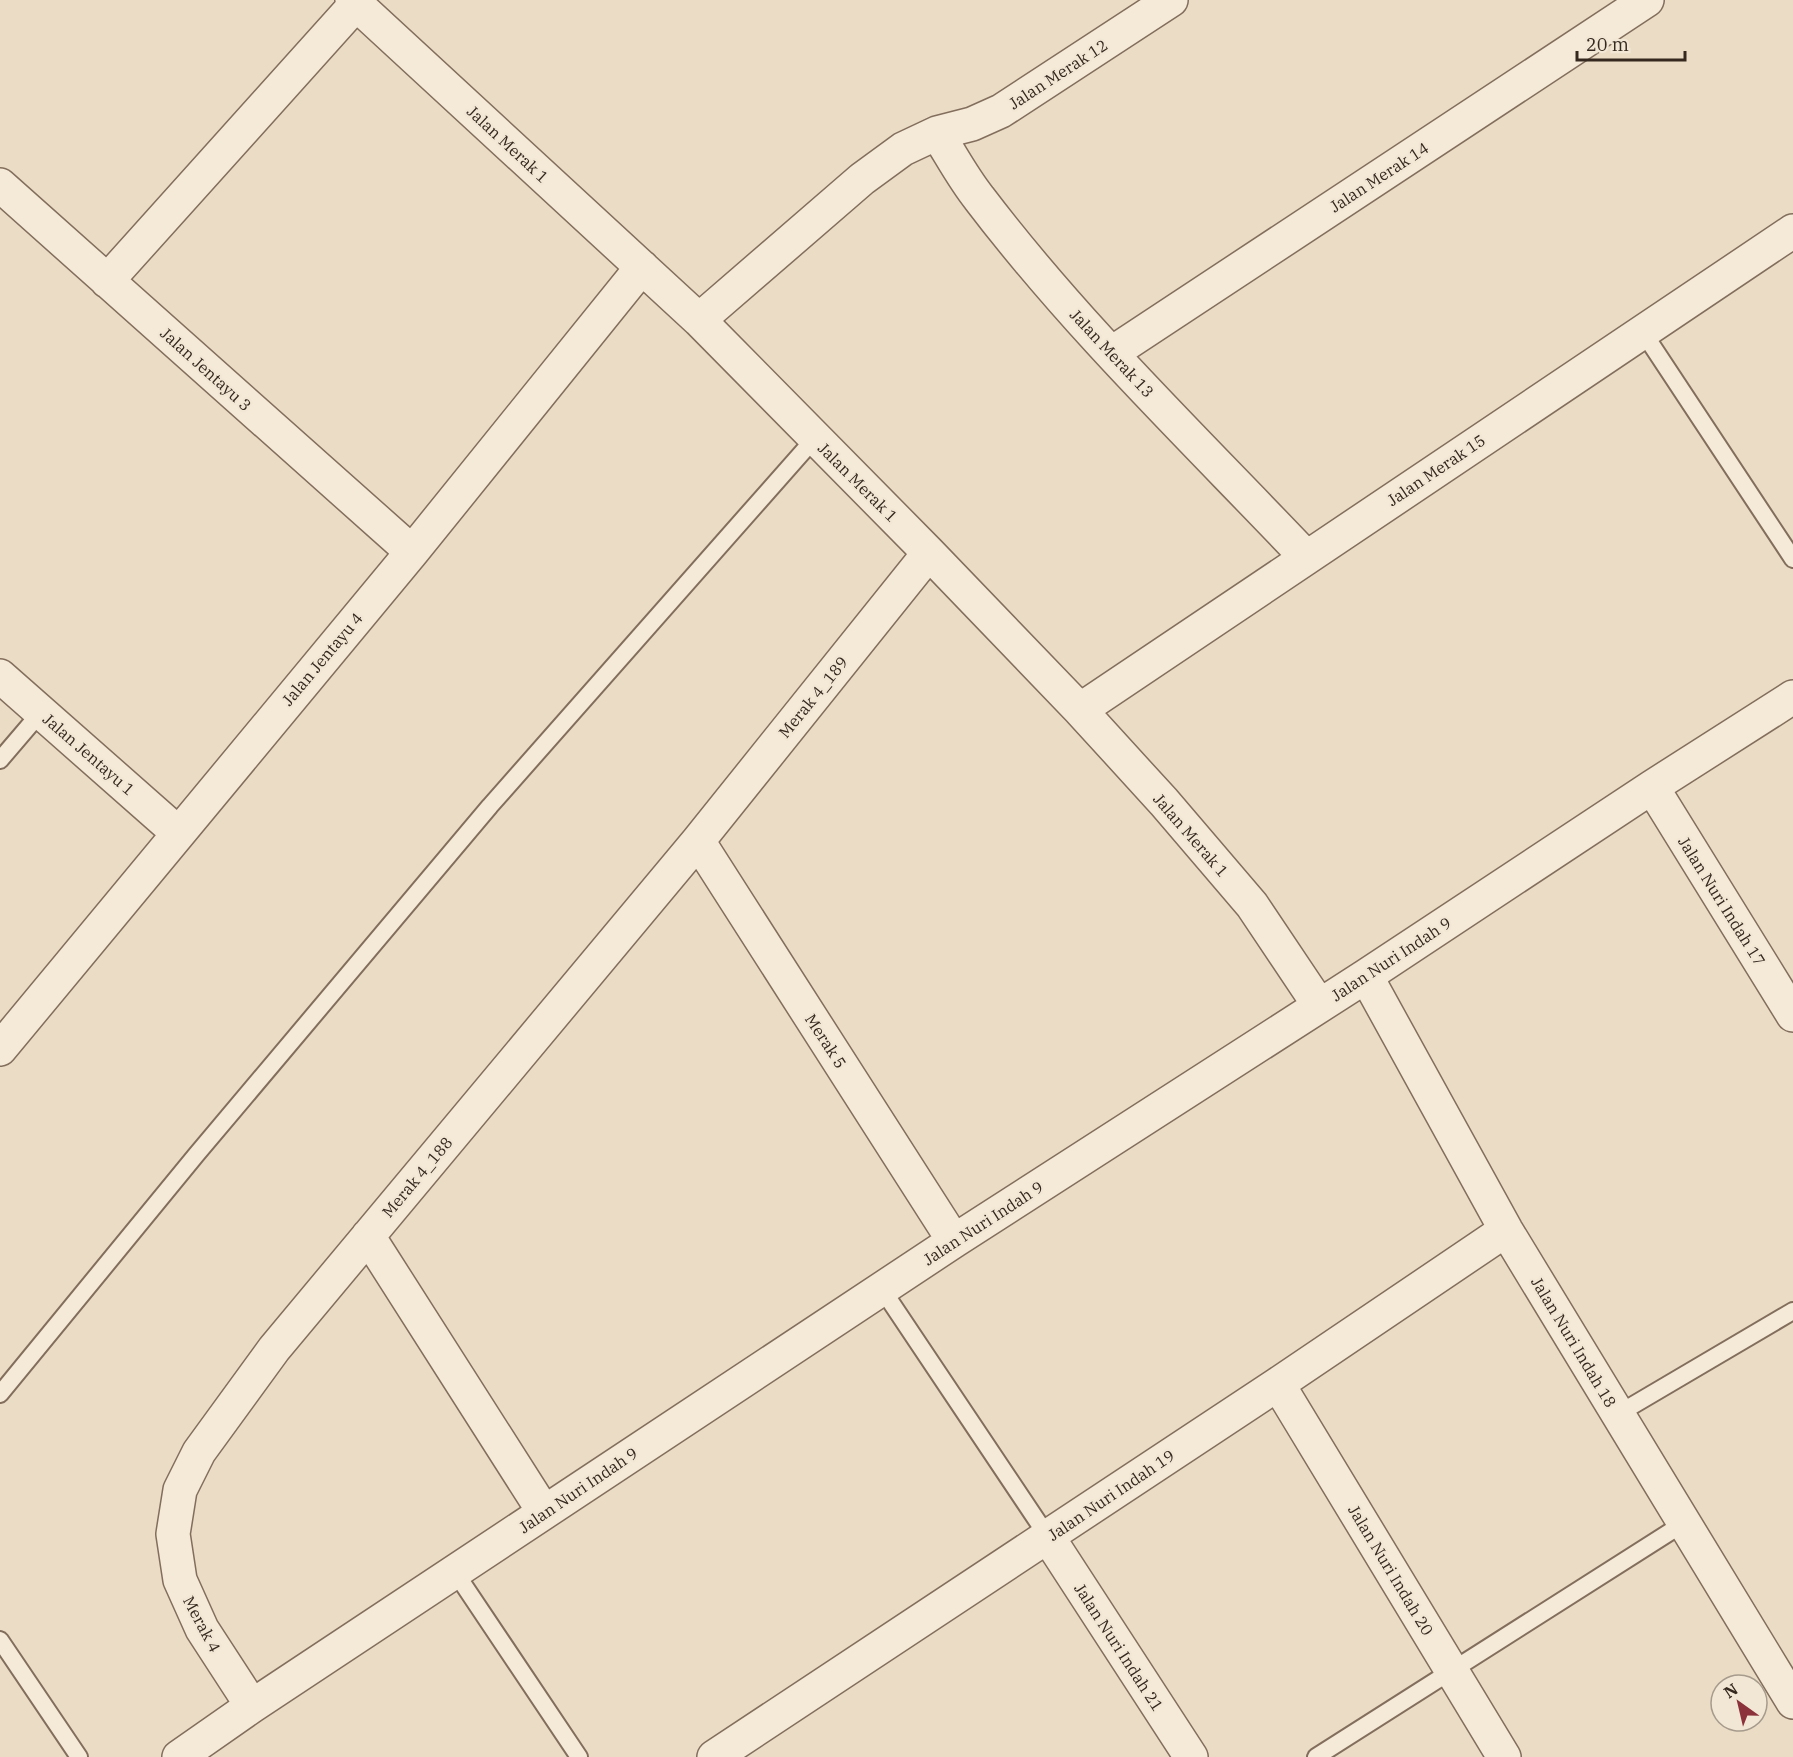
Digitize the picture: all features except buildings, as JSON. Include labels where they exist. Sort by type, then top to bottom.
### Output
[{"type":"street","name":"Jalan Merak 12","points":[[699,320],[862,179],[903,149],[937,133],[972,124],[1001,111],[1171,0]]},
{"type":"street","name":"Jalan Merak 14","points":[[1112,353],[1647,0]]},
{"type":"street","name":"Jalan Merak 1","points":[[354,2],[699,320],[929,553],[1080,710],[1164,802],[1252,905],[1319,1005]]},
{"type":"street","points":[[107,281],[354,2]]},
{"type":"street","name":"Jalan Merak 13","points":[[937,133],[977,196],[1040,274],[1306,557]]},
{"type":"street","name":"Jalan Jentayu 3","points":[[0,185],[412,552]]},
{"type":"street","name":"Jalan Merak 15","points":[[1080,710],[1793,231]]},
{"type":"street","name":"Jalan Jentayu 4","points":[[0,1049],[412,552],[642,267]]},
{"type":"street","name":"Merak 4_189","points":[[698,841],[929,553]]},
{"type":"street","name":"Jalan Jentayu 1","points":[[0,676],[178,833]]},
{"type":"street","name":"Jalan Nuri Indah 9","points":[[179,1757],[252,1706],[954,1241],[1793,697]]},
{"type":"street","name":"Jalan Nuri Indah 17","points":[[1652,787],[1793,1016]]},
{"type":"street","name":"Merak 4_188","points":[[173,1534],[180,1490],[199,1452],[274,1349],[698,841]]},
{"type":"street","name":"Merak 5","points":[[698,841],[954,1241]]},
{"type":"street","name":"Jalan Nuri Indah 18","points":[[1366,976],[1506,1230],[1793,1702]]},
{"type":"street","name":"Jalan Nuri Indah 19","points":[[714,1757],[1278,1384],[1506,1230]]},
{"type":"street","points":[[368,1236],[544,1512]]},
{"type":"street","name":"Jalan Nuri Indah 20","points":[[1278,1384],[1504,1757]]},
{"type":"street","name":"Merak 4","points":[[173,1534],[180,1580],[201,1629],[252,1706]]},
{"type":"street","name":"Jalan Nuri Indah 21","points":[[1048,1537],[1191,1757]]},
{"type":"lane","points":[[1642,332],[1793,559]]},
{"type":"lane","points":[[0,1394],[196,1155],[490,806],[815,438]]},
{"type":"lane","points":[[0,760],[41,711]]},
{"type":"lane","points":[[882,1289],[1048,1537]]},
{"type":"lane","points":[[1618,1414],[1793,1311]]},
{"type":"lane","points":[[1316,1757],[1684,1522]]},
{"type":"lane","points":[[456,1572],[579,1757]]},
{"type":"lane","points":[[0,1640],[79,1757]]}]
